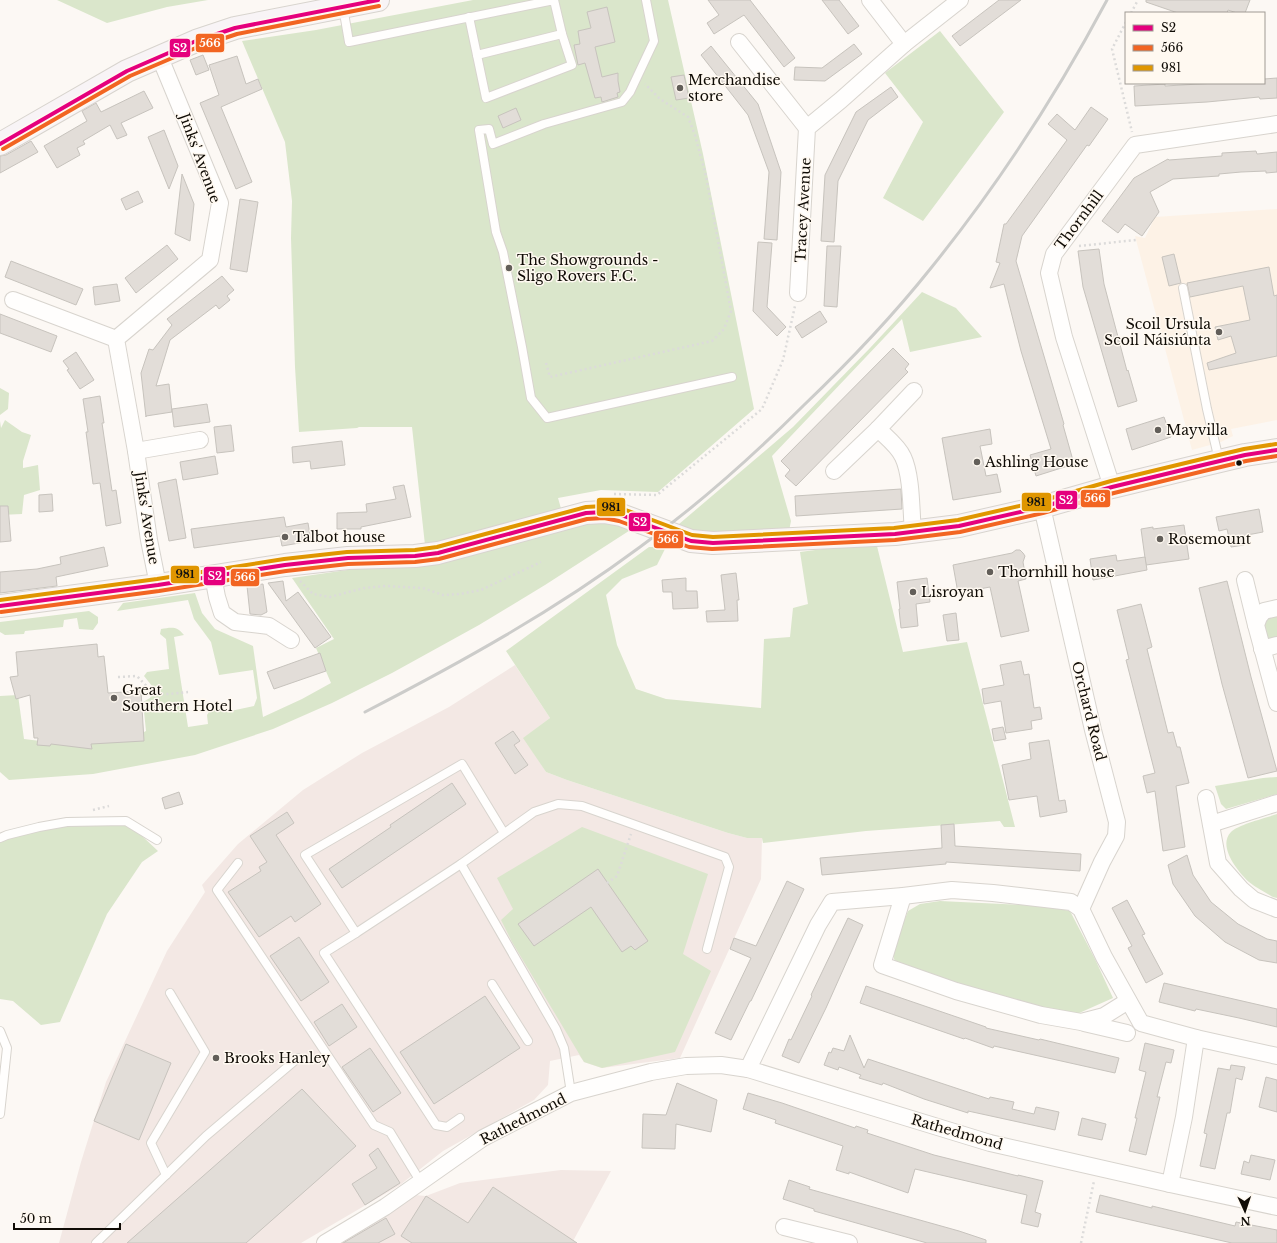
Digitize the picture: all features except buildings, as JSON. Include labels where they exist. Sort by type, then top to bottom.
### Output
[{"type":"main road","points":[[0,144],[127,72],[196,41],[235,28],[378,0]]},
{"type":"main road","points":[[0,606],[158,586],[285,565],[348,558],[415,556],[438,553],[586,513],[604,512],[621,515],[691,541],[712,543],[867,536],[913,532],[959,526],[1042,507],[1112,487],[1277,450]]},
{"type":"street","points":[[870,0],[904,44]]},
{"type":"street","points":[[739,42],[807,128],[904,44],[960,0]]},
{"type":"street","name":"Jinks' Avenue","points":[[158,586],[116,339],[210,260],[220,203],[159,58]]},
{"type":"street","points":[[1134,145],[1277,124]]},
{"type":"street","name":"Tracey Avenue","points":[[798,293],[807,128]]},
{"type":"street","name":"Thornhill","points":[[1112,487],[1064,337],[1049,273],[1054,254],[1134,145]]},
{"type":"street","points":[[13,300],[116,339]]},
{"type":"street","points":[[834,471],[878,429],[914,391]]},
{"type":"street","points":[[878,429],[892,442],[903,457],[908,477],[913,532]]},
{"type":"street","name":"Jinks' Avenue","points":[[136,451],[200,440]]},
{"type":"street","name":"Orchard Road","points":[[1042,507],[1093,730],[1116,822],[1116,836],[1102,862],[1081,909]]},
{"type":"street","points":[[213,576],[222,613],[235,622],[269,626],[291,640]]},
{"type":"street","points":[[1245,580],[1256,625],[1270,647],[1277,703]]},
{"type":"street","points":[[1256,625],[1259,617],[1264,611],[1277,608]]},
{"type":"street","points":[[1206,798],[1218,863],[1241,889],[1254,900],[1277,909]]},
{"type":"street","points":[[1211,824],[1277,803]]},
{"type":"street","points":[[748,1069],[818,925],[832,902],[952,890],[1071,902],[1081,909],[1104,957],[1141,1024],[1277,1056]]},
{"type":"street","points":[[903,896],[882,965],[956,991],[1041,1015],[1127,1032]]},
{"type":"street","points":[[1081,1022],[1104,1016],[1128,1001]]},
{"type":"street","points":[[1170,1184],[1184,1117],[1196,1038]]},
{"type":"street","name":"Rathedmond","points":[[325,1243],[385,1207],[483,1138],[572,1093],[651,1072],[686,1066],[721,1065],[748,1069],[990,1143],[1277,1207]]},
{"type":"street","points":[[784,1227],[810,1238],[849,1243]]},
{"type":"lane","points":[[343,6],[349,42],[469,17],[554,0],[562,34],[572,64],[486,98],[469,17]]},
{"type":"lane","points":[[646,0],[654,41],[630,92],[622,102],[544,124],[493,144],[489,129],[479,130],[496,232],[505,259],[531,398],[547,418],[732,377]]},
{"type":"lane","points":[[477,54],[562,34]]},
{"type":"lane","points":[[1183,288],[1219,462]]},
{"type":"lane","points":[[356,932],[305,855],[462,764],[504,833]]},
{"type":"lane","points":[[460,1118],[446,1127],[436,1125],[324,953],[461,864],[534,812],[558,804],[582,806],[725,857],[729,867],[707,950]]},
{"type":"lane","points":[[0,838],[39,827],[67,822],[126,821],[157,840]]},
{"type":"lane","points":[[238,863],[217,890],[374,1125],[390,1132],[420,1181]]},
{"type":"lane","points":[[461,864],[556,1029],[564,1048],[572,1093]]},
{"type":"lane","points":[[492,984],[528,1041]]},
{"type":"lane","points":[[166,1175],[151,1143],[205,1052],[170,993]]},
{"type":"lane","points":[[0,1031],[7,1048],[0,1114]]},
{"type":"lane","points":[[96,1243],[206,1136],[298,1058]]},
{"type":"path","points":[[1132,12],[1138,0]]},
{"type":"path","points":[[1125,24],[1112,49],[1134,145]]},
{"type":"path","points":[[546,363],[550,377],[712,341],[724,329],[731,311],[706,176],[695,135],[688,117],[660,99],[637,76]]},
{"type":"path","points":[[1058,248],[1136,240]]},
{"type":"path","points":[[657,495],[762,409],[783,360],[798,293]]},
{"type":"path","points":[[298,579],[313,594],[330,597],[364,588],[386,586],[423,588],[443,595],[460,594],[481,590],[541,562]]},
{"type":"path","points":[[118,677],[137,676],[149,689],[157,694],[188,692]]},
{"type":"path","points":[[607,883],[617,876],[634,824]]},
{"type":"path","points":[[1081,1243],[1097,1168]]},
{"type":"shaded area","name":"Scoil Ursula Scoil Náisiúnta","points":[[1277,209],[1277,420],[1231,429],[1233,436],[1221,442],[1192,450],[1135,236],[1145,238],[1155,217]]},
{"type":"shaded area","points":[[515,665],[550,718],[524,738],[546,772],[728,833],[747,838],[762,837],[761,879],[680,1058],[602,1068],[584,1062],[579,1055],[550,1061],[548,1085],[534,1100],[443,1151],[400,1185],[301,1243],[59,1243],[81,1162],[106,1082],[167,951],[205,892],[202,885],[238,844],[303,790],[362,753],[449,707]]},
{"type":"shaded area","points":[[561,1170],[611,1171],[572,1243],[339,1243],[415,1195],[426,1196],[460,1183]]},
{"type":"green space","points":[[57,0],[208,0],[167,7],[107,23]]},
{"type":"green space","name":"The Showgrounds - Sligo Rovers F.C.","points":[[473,0],[668,0],[703,154],[754,409],[658,492],[601,490],[558,498],[562,512],[425,545],[412,427],[359,427],[299,432],[295,367],[291,238],[292,201],[285,142],[242,41],[316,30]]},
{"type":"green space","points":[[940,31],[1004,112],[923,221],[883,198],[923,122],[885,73]]},
{"type":"green space","points":[[922,292],[956,308],[982,337],[910,352],[902,319],[772,456],[791,521],[789,531],[713,537],[672,530],[793,427]]},
{"type":"green space","points":[[0,388],[9,393],[8,409],[0,415]]},
{"type":"green space","points":[[5,420],[22,432],[31,435],[23,461],[23,468],[38,465],[40,490],[24,495],[22,514],[0,515],[0,421],[1,428]]},
{"type":"green space","points":[[587,520],[635,527],[545,585],[479,625],[392,673],[332,703],[273,729],[195,755],[93,774],[9,780],[0,772],[0,696],[18,695],[24,739],[89,747],[88,741],[132,738],[146,731],[143,702],[150,698],[153,693],[152,686],[144,676],[147,672],[169,669],[166,639],[160,634],[161,629],[174,628],[179,630],[184,635],[174,637],[188,727],[208,724],[207,715],[211,709],[221,708],[226,712],[254,706],[257,698],[253,670],[219,675],[211,642],[194,619],[188,600],[117,611],[123,603],[195,593],[202,613],[215,629],[253,646],[263,717],[302,699],[331,683],[316,648],[334,639],[292,578],[354,569],[440,560]]},
{"type":"green space","points":[[876,542],[903,652],[967,642],[1015,827],[1004,827],[1000,821],[866,831],[763,843],[762,838],[747,838],[728,833],[546,772],[523,738],[550,718],[506,651],[649,547],[666,547],[657,565],[622,579],[606,595],[617,645],[636,689],[666,699],[761,708],[764,639],[790,637],[793,608],[808,604],[800,552]]},
{"type":"green space","points":[[89,611],[98,617],[98,623],[93,630],[79,629],[77,618],[64,620],[63,627],[25,631],[24,634],[5,635],[0,632],[0,622]]},
{"type":"green space","points":[[1277,614],[1277,641],[1267,639],[1264,629],[1266,618]]},
{"type":"green space","points":[[1277,777],[1277,794],[1226,809],[1221,804],[1215,786],[1263,778]]},
{"type":"green space","points":[[1277,814],[1277,898],[1258,888],[1244,878],[1231,858],[1226,844],[1227,838],[1235,829]]},
{"type":"green space","points":[[126,821],[158,851],[142,862],[107,914],[60,1022],[41,1025],[13,1001],[0,999],[0,843],[7,835],[39,827]]},
{"type":"green space","points":[[582,827],[708,874],[683,954],[711,971],[675,1052],[602,1068],[584,1062],[512,942],[501,920],[513,909],[497,878]]},
{"type":"green space","points":[[940,901],[1043,906],[1070,911],[1113,998],[1077,1014],[1062,1013],[899,966],[894,959],[893,949],[908,911],[920,904]]},
{"type":"railway","points":[[365,712],[436,675],[506,635],[574,593],[662,531],[704,497],[784,425],[885,322],[956,237],[1003,172],[1047,104],[1107,0]]},
{"type":"transit line","name":"S2","points":[[0,144],[127,71],[196,41],[235,28],[378,0]]},
{"type":"transit line","name":"566","points":[[3,149],[130,76],[198,47],[237,34],[379,6]]},
{"type":"transit line","name":"981","points":[[0,600],[157,579],[284,559],[347,552],[415,550],[437,547],[586,507],[604,506],[623,509],[692,535],[713,537],[894,528],[958,520],[1041,501],[1111,481],[1202,459],[1244,449],[1276,444]]},
{"type":"transit line","name":"S2","points":[[0,606],[158,585],[285,565],[348,558],[415,556],[438,553],[586,513],[604,512],[621,515],[691,541],[713,543],[895,534],[959,526],[1042,507],[1112,487],[1203,465],[1245,455],[1277,450]]},
{"type":"transit line","name":"566","points":[[1,612],[159,591],[286,571],[348,564],[415,562],[439,559],[587,519],[604,518],[619,521],[689,547],[712,549],[895,540],[960,532],[1043,513],[1114,493],[1204,471],[1246,461],[1277,456]]},
{"type":"place","name":"Merchandise store","points":[[680,88]]},
{"type":"place","name":"The Showgrounds - Sligo Rovers F.C.","points":[[509,268]]},
{"type":"place","name":"Scoil Ursula Scoil Náisiúnta","points":[[1219,332]]},
{"type":"place","name":"Mayvilla","points":[[1158,430]]},
{"type":"place","name":"Ashling House","points":[[977,462]]},
{"type":"place","name":"Talbot house","points":[[285,537]]},
{"type":"place","name":"Rosemount","points":[[1160,539]]},
{"type":"place","name":"Thornhill house","points":[[990,572]]},
{"type":"place","name":"Lisroyan","points":[[913,592]]},
{"type":"place","name":"Great Southern Hotel","points":[[114,698]]},
{"type":"place","name":"Brooks Hanley","points":[[216,1058]]}]
